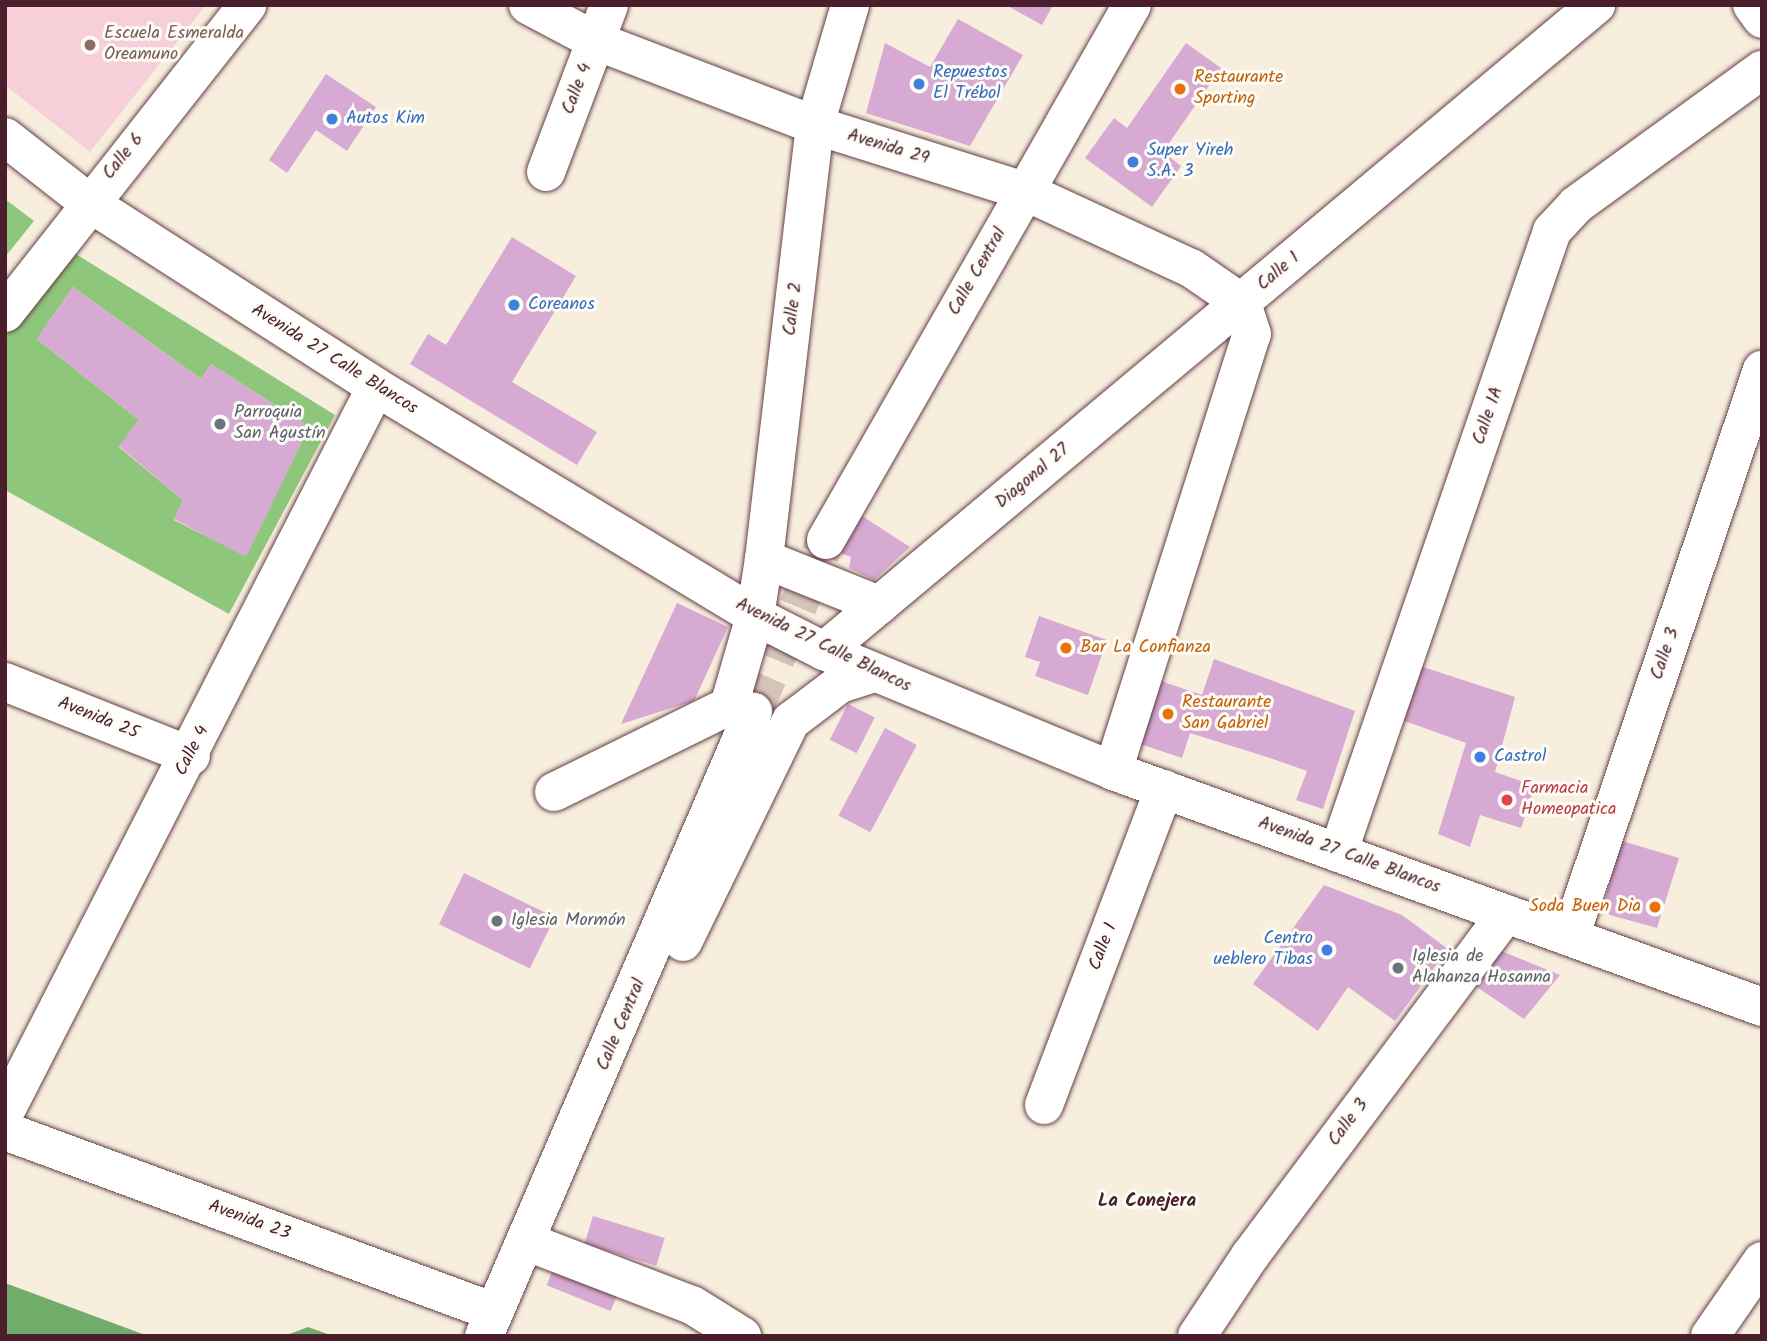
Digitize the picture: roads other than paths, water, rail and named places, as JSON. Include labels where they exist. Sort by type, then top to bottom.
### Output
[{"type":"street","name":"Calle 6","points":[[5,313],[88,202],[247,5]]},
{"type":"street","name":"Avenida 29","points":[[528,5],[596,41],[816,125],[1024,191],[1191,268],[1242,303]]},
{"type":"street","name":"Calle 4","points":[[546,172],[609,5]]},
{"type":"street","name":"Calle 2","points":[[755,616],[816,125],[850,5]]},
{"type":"street","name":"Calle Central","points":[[826,540],[1132,5]]},
{"type":"street","name":"Calle 1","points":[[1113,771],[1252,334],[1242,303],[1595,5]]},
{"type":"street","points":[[1752,5],[1762,19]]},
{"type":"street","name":"Calle 1A","points":[[1338,853],[1552,231],[1576,205],[1762,69]]},
{"type":"street","name":"Avenida 27 Calle Blancos","points":[[5,137],[88,202],[376,387],[755,616],[870,674],[1113,771],[1762,1007]]},
{"type":"street","name":"Diagonal 27","points":[[824,651],[1242,303]]},
{"type":"street","name":"Calle 3","points":[[1570,937],[1762,370]]},
{"type":"street","name":"Calle 4","points":[[5,1112],[191,756],[376,387]]},
{"type":"street","points":[[764,559],[879,605]]},
{"type":"street","name":"Calle Central","points":[[489,1324],[557,1175],[741,709],[755,616]]},
{"type":"street","points":[[557,1175],[699,911],[790,721],[840,684],[870,674]]},
{"type":"street","name":"Avenida 25","points":[[5,682],[191,756]]},
{"type":"street","points":[[554,792],[741,709]]},
{"type":"street","name":"Calle 1","points":[[1044,1105],[1164,789]]},
{"type":"street","name":"Calle 3","points":[[1197,1336],[1250,1256],[1506,914]]},
{"type":"street","name":"Avenida 23","points":[[5,1130],[489,1324]]},
{"type":"street","points":[[525,1241],[692,1305],[742,1336]]},
{"type":"street","points":[[1710,1336],[1762,1261]]},
{"type":"tunnel","points":[[753,712],[826,540]]},
{"type":"place","name":"Escuela Esmeralda Oreamuno","points":[[90,45]]},
{"type":"place","name":"Repuestos El Trébol","points":[[919,84]]},
{"type":"place","name":"Restaurante Sporting","points":[[1180,89]]},
{"type":"place","name":"Autos Kim","points":[[332,119]]},
{"type":"place","name":"Super Yireh S.A. 3","points":[[1133,162]]},
{"type":"place","name":"Coreanos","points":[[514,305]]},
{"type":"place","name":"Parroquia San Agustín","points":[[220,424]]},
{"type":"place","name":"Bar La Confianza","points":[[1066,648]]},
{"type":"place","name":"Restaurante San Gabriel","points":[[1168,714]]},
{"type":"place","name":"Castrol","points":[[1480,757]]},
{"type":"place","name":"Farmacia Homeopatica","points":[[1507,800]]},
{"type":"place","name":"Soda Buen Dia","points":[[1655,907]]},
{"type":"place","name":"Iglesia Mormón","points":[[497,921]]},
{"type":"place","name":"Centro ueblero Tibas","points":[[1327,950]]},
{"type":"place","name":"Iglesia de Alahanza Hosanna","points":[[1398,968]]},
{"type":"district","name":"La Conejera","points":[[1147,1202]]}]
